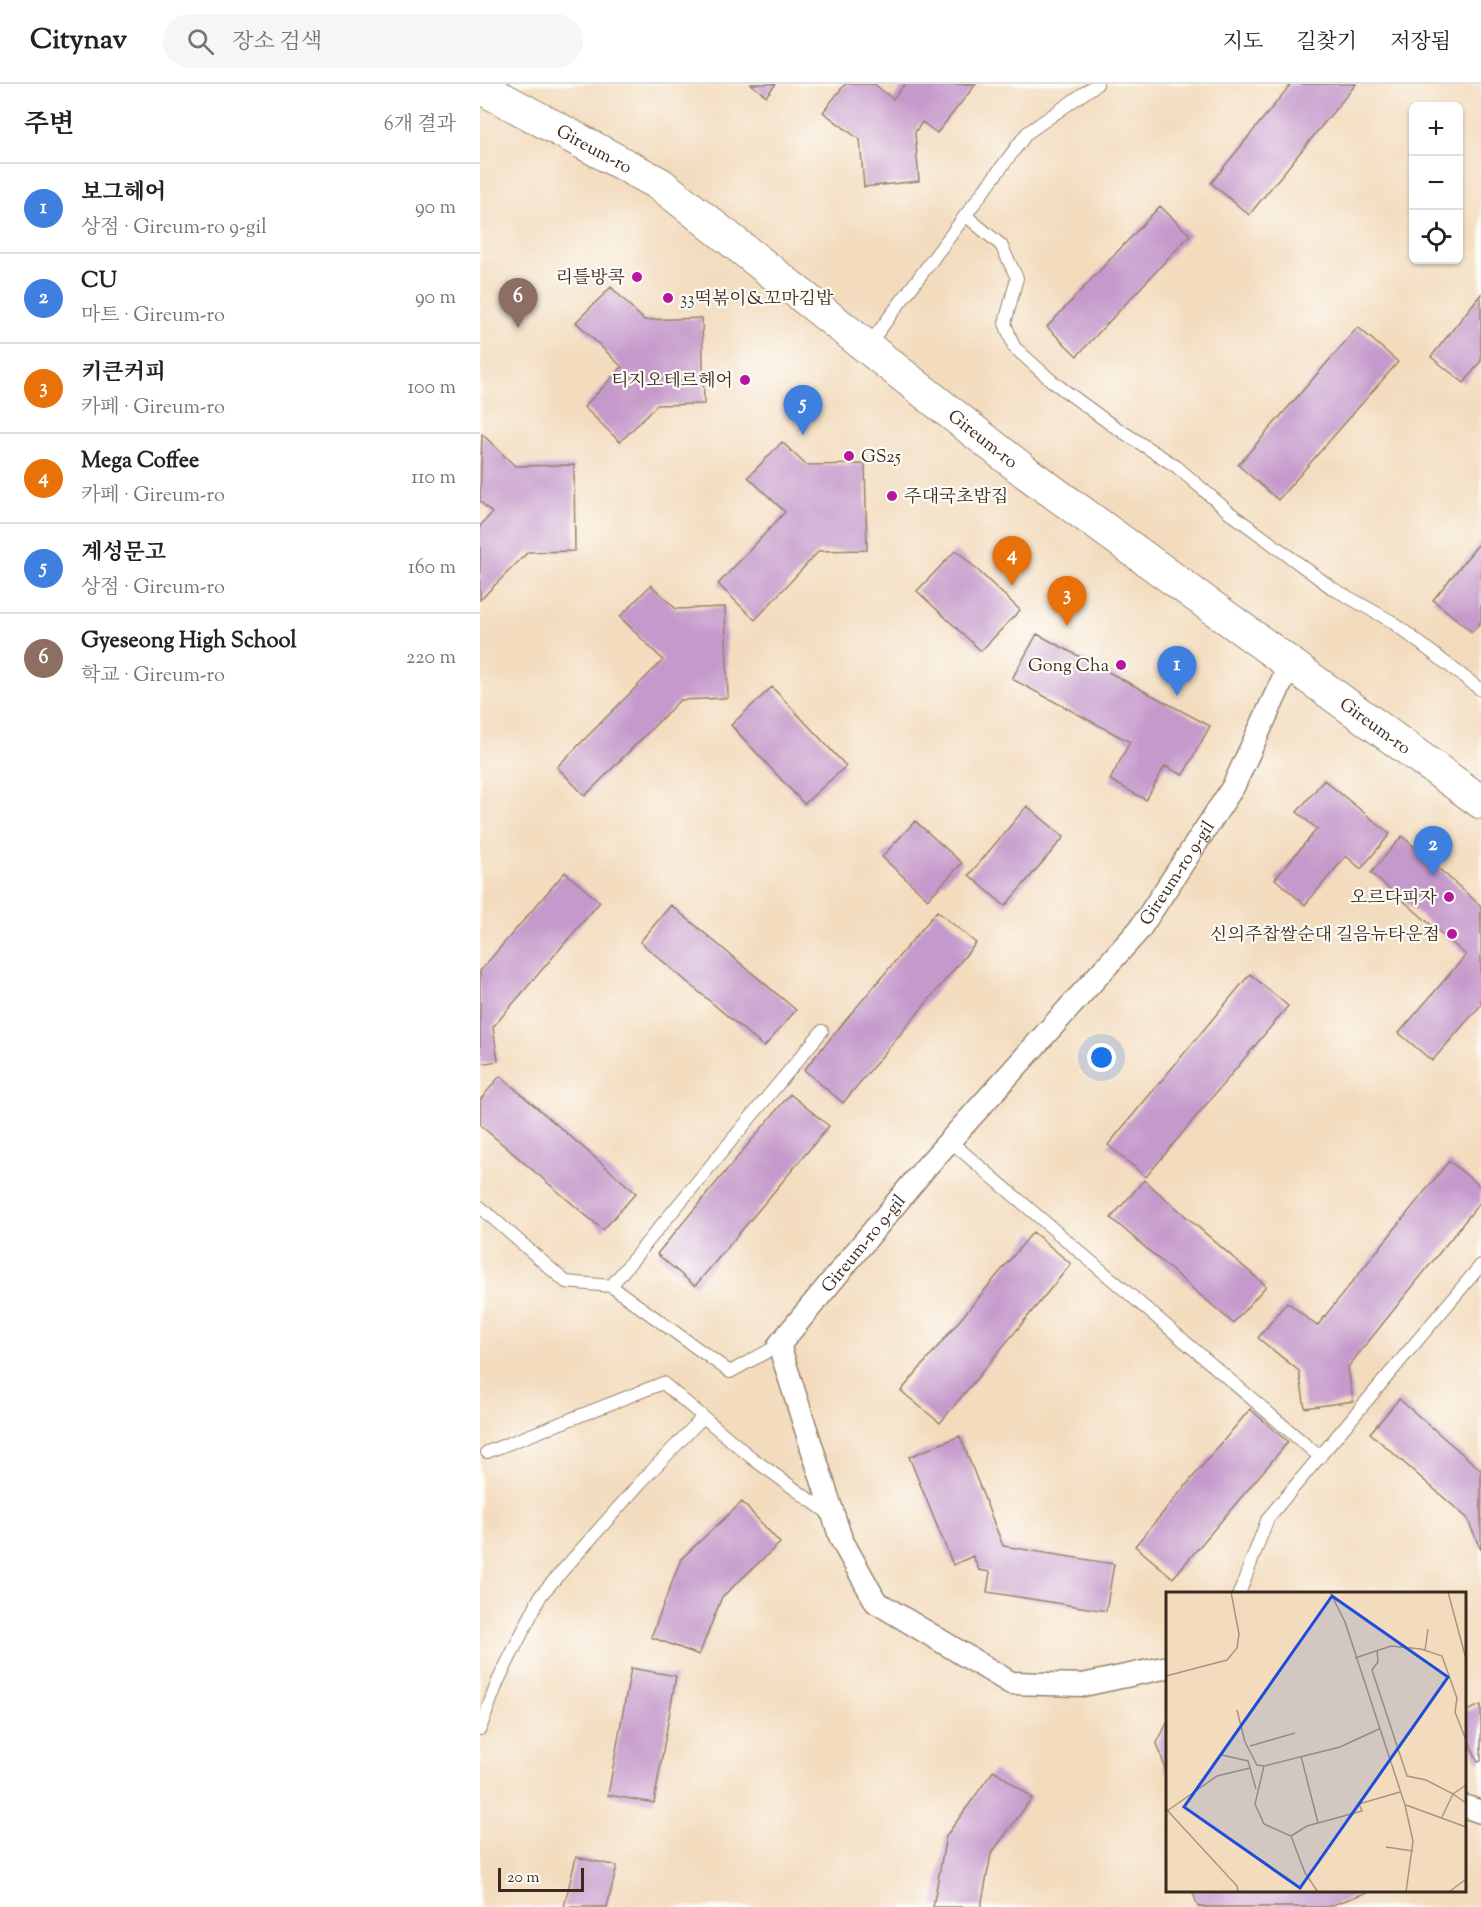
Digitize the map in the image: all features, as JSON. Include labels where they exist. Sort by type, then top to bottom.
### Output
[{"type":"street","name":"Gireum-ro","points":[[480,87],[660,184],[1027,473],[1481,802]]},
{"type":"street","name":"Gireum-ro 9-gil","points":[[779,1345],[950,1141],[1139,930],[1233,787],[1290,664]]},
{"type":"street","points":[[779,1345],[841,1539],[876,1602],[1011,1683],[1083,1684],[1166,1667]]},
{"type":"street","points":[[1466,1807],[1481,1812]]},
{"type":"lane","points":[[866,348],[1027,133],[1097,84]]},
{"type":"lane","points":[[965,215],[1001,244],[1017,278],[1005,323],[1014,348],[1109,423],[1177,467],[1257,533],[1332,588],[1391,621],[1481,690]]},
{"type":"lane","points":[[611,1286],[822,1031]]},
{"type":"lane","points":[[950,1141],[1320,1457]]},
{"type":"lane","points":[[480,1207],[566,1282],[611,1286],[730,1372],[779,1345]]},
{"type":"lane","points":[[1239,1592],[1268,1518],[1481,1265]]},
{"type":"lane","points":[[487,1452],[663,1383],[752,1458],[834,1518]]},
{"type":"lane","points":[[480,1729],[498,1682],[541,1595],[640,1483],[703,1417]]},
{"type":"building","points":[[751,84],[776,84],[766,96]]},
{"type":"building","points":[[845,84],[874,84],[893,99],[905,84],[976,84],[937,133],[922,122],[915,132],[919,181],[864,187],[860,140],[823,112]]},
{"type":"building","points":[[1291,84],[1356,84],[1249,215],[1211,183]]},
{"type":"building","points":[[1160,206],[1190,235],[1077,356],[1047,327]]},
{"type":"building","points":[[611,287],[644,320],[702,318],[704,404],[657,405],[620,442],[584,407],[622,367],[576,322]]},
{"type":"building","points":[[1481,294],[1481,361],[1464,383],[1431,357]]},
{"type":"building","points":[[1358,327],[1398,362],[1278,500],[1238,465]]},
{"type":"building","points":[[482,434],[515,466],[574,465],[575,551],[528,552],[480,600],[480,526],[492,513],[480,501]]},
{"type":"building","points":[[782,442],[806,465],[865,464],[867,550],[819,551],[755,620],[718,584],[785,512],[748,477]]},
{"type":"building","points":[[1481,541],[1481,621],[1472,632],[1433,600]]},
{"type":"building","points":[[956,550],[1020,610],[981,651],[917,591]]},
{"type":"building","points":[[651,585],[676,609],[725,607],[728,698],[680,700],[585,796],[557,767],[663,660],[620,617]]},
{"type":"building","points":[[1037,634],[1210,726],[1183,775],[1165,766],[1146,800],[1110,780],[1130,742],[1012,679]]},
{"type":"building","points":[[772,687],[846,766],[804,804],[731,725]]},
{"type":"building","points":[[1324,780],[1390,834],[1361,869],[1346,856],[1305,905],[1275,879],[1317,829],[1297,812]]},
{"type":"building","points":[[1027,806],[1064,837],[1005,906],[969,875]]},
{"type":"building","points":[[915,821],[962,863],[928,899],[882,857]]},
{"type":"building","points":[[1402,836],[1481,906],[1481,1005],[1432,1061],[1399,1033],[1466,955],[1371,873]]},
{"type":"building","points":[[565,872],[600,902],[493,1027],[498,1061],[480,1064],[480,971]]},
{"type":"building","points":[[671,905],[796,1010],[764,1047],[640,942]]},
{"type":"building","points":[[937,911],[976,943],[843,1103],[804,1070]]},
{"type":"building","points":[[1250,974],[1288,1006],[1146,1177],[1108,1145]]},
{"type":"building","points":[[500,1076],[636,1193],[603,1230],[480,1125],[480,1100]]},
{"type":"building","points":[[790,1094],[829,1126],[695,1286],[657,1254]]},
{"type":"building","points":[[1449,1161],[1481,1187],[1481,1201],[1348,1367],[1353,1401],[1305,1408],[1299,1371],[1258,1338],[1287,1302],[1317,1326]]},
{"type":"building","points":[[1144,1180],[1266,1286],[1233,1323],[1111,1218]]},
{"type":"building","points":[[1033,1232],[1071,1264],[940,1423],[901,1391]]},
{"type":"building","points":[[1399,1399],[1481,1470],[1481,1550],[1467,1518],[1370,1433]]},
{"type":"building","points":[[1250,1409],[1288,1442],[1173,1578],[1135,1546]]},
{"type":"building","points":[[960,1436],[1003,1546],[1114,1564],[1106,1611],[987,1592],[990,1572],[979,1570],[973,1556],[953,1565],[909,1457]]},
{"type":"building","points":[[742,1502],[780,1543],[722,1597],[699,1655],[651,1637],[681,1559]]},
{"type":"building","points":[[631,1668],[676,1676],[654,1803],[608,1795]]},
{"type":"building","points":[[1481,1705],[1481,1761],[1478,1762],[1466,1735],[1466,1711]]},
{"type":"building","points":[[1166,1725],[1166,1771],[1157,1743]]},
{"type":"building","points":[[994,1770],[1032,1798],[991,1854],[981,1907],[933,1907],[946,1836]]},
{"type":"building","points":[[576,1857],[617,1866],[607,1907],[564,1907]]},
{"type":"building","points":[[1193,1892],[1368,1892],[1327,1907],[1198,1907]]},
{"type":"place","name":"리틀방콕","points":[[637,277]]},
{"type":"place","name":"33떡볶이&꼬마김밥","points":[[668,298]]},
{"type":"place","name":"Gyeseong High School","points":[[518,328]]},
{"type":"place","name":"티지오테르헤어","points":[[745,380]]},
{"type":"place","name":"계성문고","points":[[803,435]]},
{"type":"place","name":"GS25","points":[[849,456]]},
{"type":"place","name":"주대국초밥집","points":[[892,496]]},
{"type":"place","name":"Mega Coffee","points":[[1012,586]]},
{"type":"place","name":"키큰커피","points":[[1067,626]]},
{"type":"place","name":"Gong Cha","points":[[1121,665]]},
{"type":"place","name":"보그헤어","points":[[1177,696]]},
{"type":"place","name":"CU","points":[[1433,876]]},
{"type":"place","name":"오르다피자","points":[[1449,897]]},
{"type":"place","name":"신의주찹쌀순대 길음뉴타운점","points":[[1452,934]]}]
